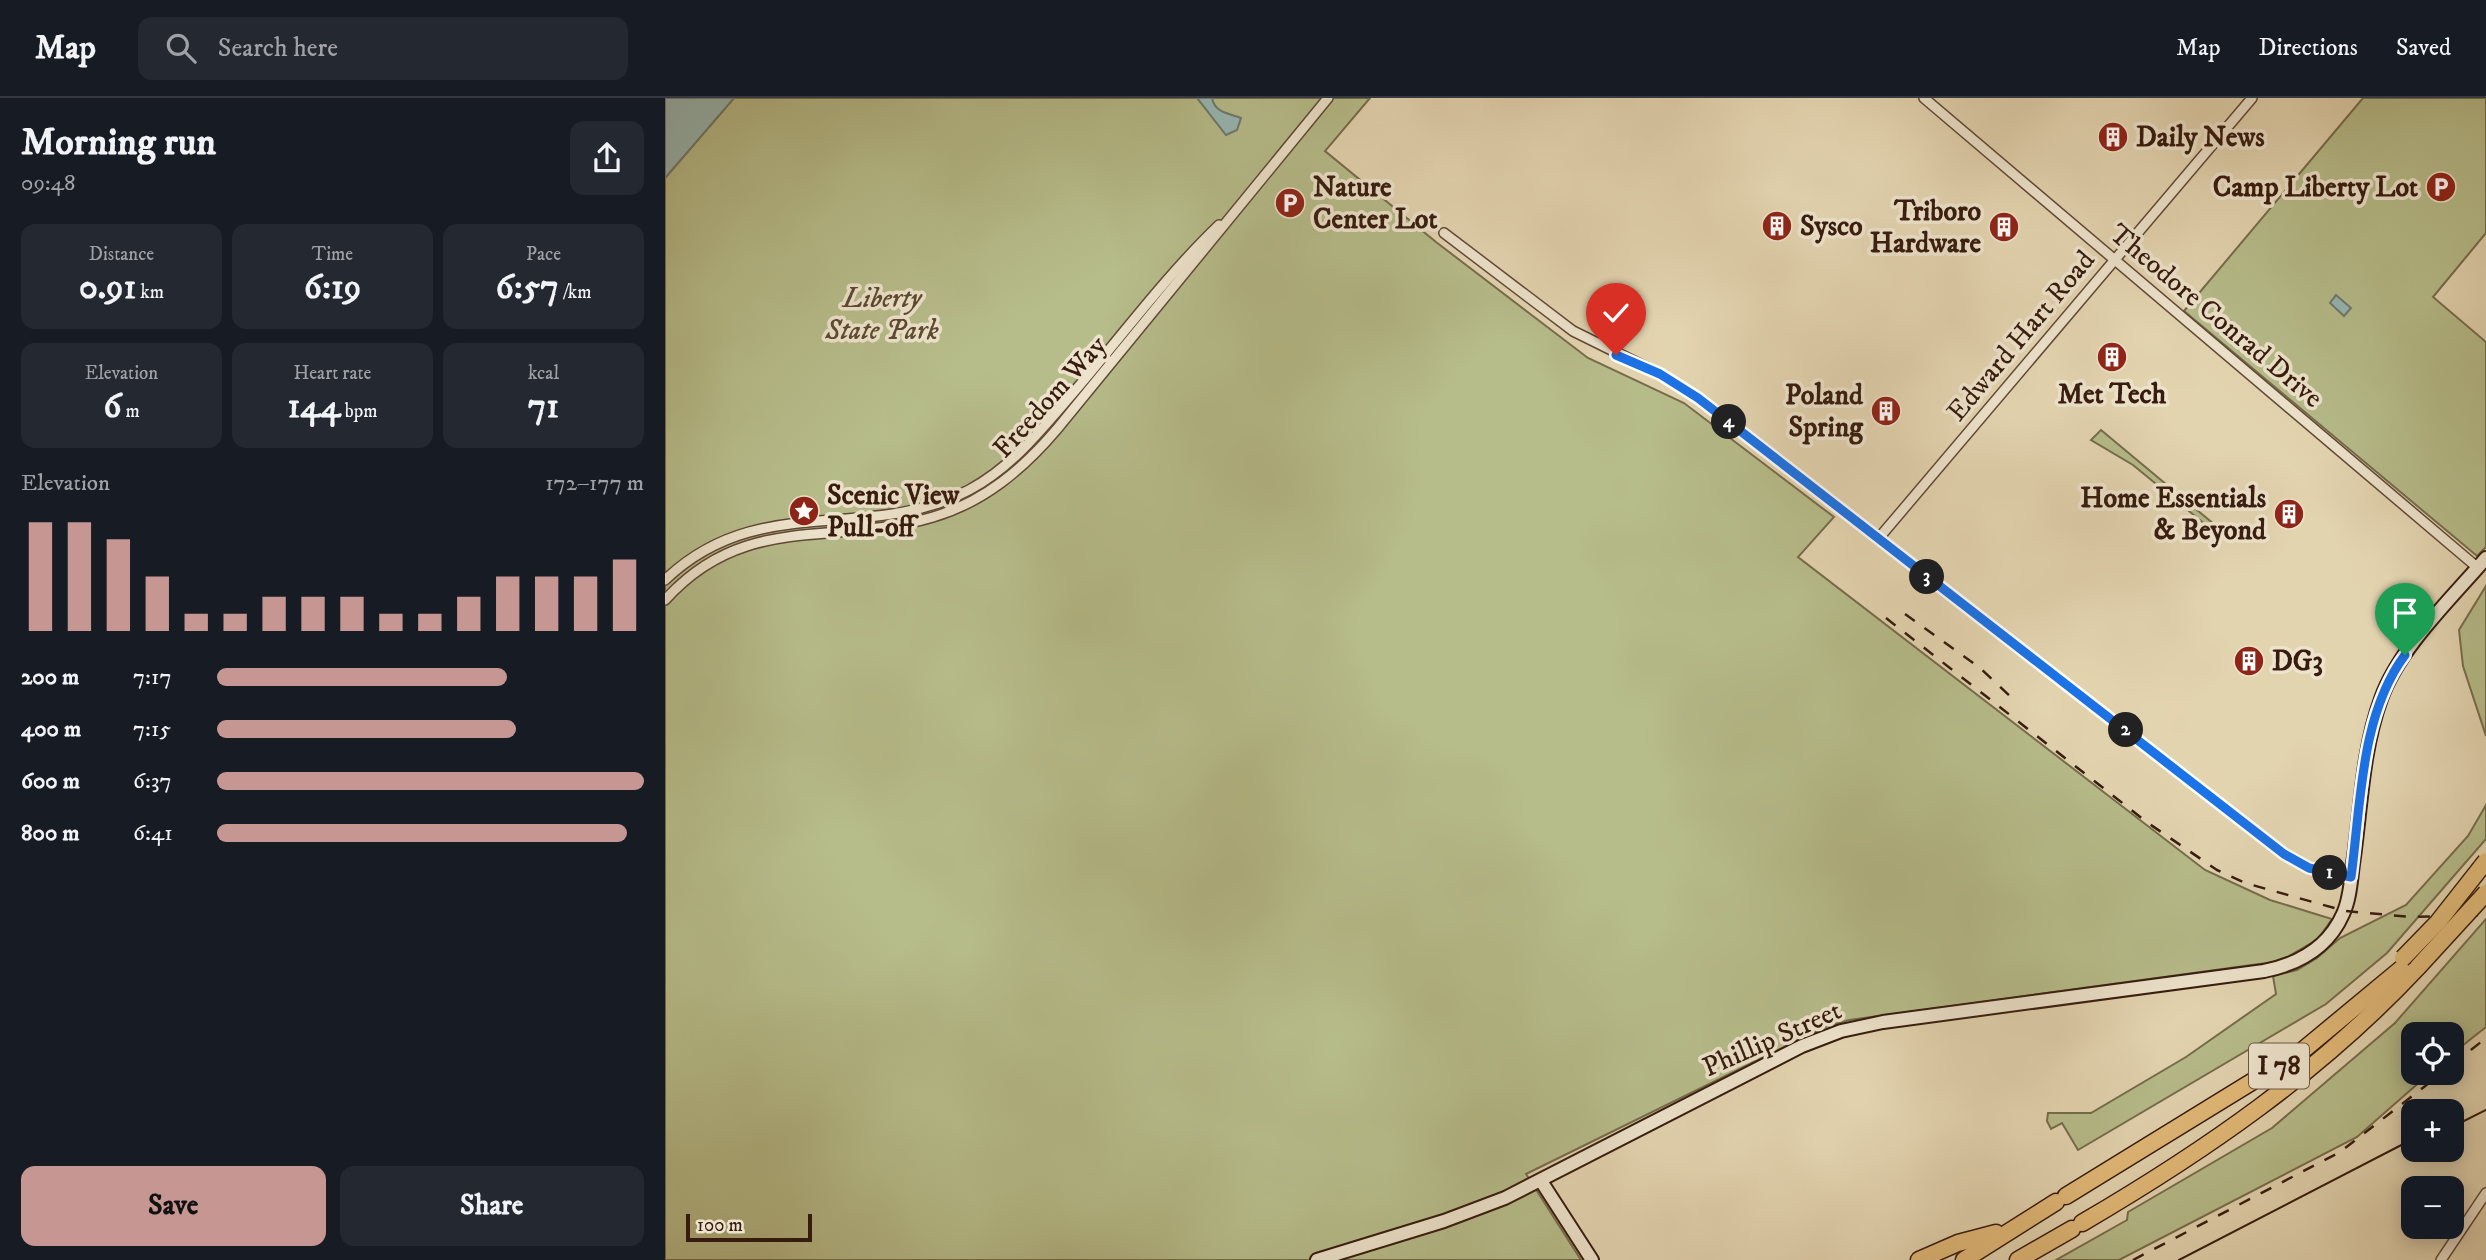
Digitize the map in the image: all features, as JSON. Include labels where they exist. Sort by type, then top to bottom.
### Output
[{"type":"highway","points":[[2402,963],[2486,861]]},
{"type":"highway","name":"I 78","points":[[1964,1260],[2008,1229],[2287,1061],[2372,993],[2445,925],[2486,878]]},
{"type":"highway","name":"I 78","points":[[2020,1259],[2176,1166],[2273,1098],[2348,1037],[2418,967],[2486,893]]},
{"type":"highway","points":[[2418,967],[2486,907]]},
{"type":"highway","points":[[1919,1260],[1958,1243],[2008,1229]]},
{"type":"street","name":"Freedom Way","points":[[665,600],[698,569],[740,547],[775,538],[907,524],[947,513],[985,495],[1018,470],[1057,429],[1328,98]]},
{"type":"street","name":"Theodore Conrad Drive","points":[[1924,98],[2115,260],[2482,563]]},
{"type":"street","name":"Edward Hart Road","points":[[1878,539],[2252,98]]},
{"type":"street","name":"Freedom Way","points":[[665,580],[699,552],[739,533],[782,523],[901,513],[934,505],[971,489],[1003,467],[1031,442],[1209,234],[1233,211]]},
{"type":"street","points":[[1444,233],[1573,331],[1660,374],[1698,398],[2284,854],[2309,868],[2351,877],[2370,746],[2385,690],[2405,655],[2482,563]]},
{"type":"street","points":[[845,518],[847,531]]},
{"type":"street","name":"Phillip Street","points":[[1317,1260],[1463,1214],[1541,1181],[1802,1046],[1841,1031],[1883,1022],[2277,968],[2299,962],[2317,949],[2341,918],[2351,877]]},
{"type":"street","points":[[1541,1181],[1592,1260]]},
{"type":"street","points":[[2441,1260],[2486,1193]]},
{"type":"green space","name":"Liberty State Park","points":[[734,98],[1370,98],[1325,151],[1436,242],[1588,358],[1684,403],[1834,517],[1798,557],[2205,870],[2270,900],[2332,919],[2318,939],[2281,961],[1849,1020],[1825,1027],[1526,1174],[1581,1260],[665,1260],[665,178]]},
{"type":"green space","points":[[2363,98],[2486,98],[2486,233],[2433,297],[2486,342],[2486,547],[2477,556],[2184,311]]},
{"type":"green space","points":[[2101,430],[2215,525],[2212,530],[2133,465],[2091,440]]},
{"type":"green space","points":[[2486,586],[2486,736],[2463,666],[2459,630]]},
{"type":"green space","points":[[2486,805],[2486,839],[2387,953],[2326,1004],[2078,1150],[2062,1123],[2051,1129],[2047,1121],[2048,1113],[2091,1113],[2186,1057],[2276,994],[2273,976],[2297,970],[2317,958],[2340,938],[2406,905],[2468,836]]},
{"type":"green space","points":[[2486,919],[2486,1027],[2464,1044],[2464,1022],[2401,1022],[2401,1085],[2416,1085],[2357,1137],[2119,1260],[2056,1260],[2127,1220],[2128,1212],[2272,1128],[2395,1023]]},
{"type":"water","points":[[665,98],[734,98],[665,178]]},
{"type":"water","points":[[1197,98],[1212,98],[1219,110],[1241,118],[1237,130],[1226,135]]},
{"type":"water","points":[[2336,295],[2351,308],[2344,316],[2330,303]]},
{"type":"tram line","points":[[2464,1121],[2486,1110]]},
{"type":"tram line","points":[[2179,1260],[2401,1145]]},
{"type":"railway","points":[[1905,614],[1980,668],[2011,697]]},
{"type":"railway","points":[[1886,618],[2148,823],[2217,870],[2245,883],[2345,911],[2411,917],[2486,915]]},
{"type":"railway","points":[[2464,1055],[2486,1038]]},
{"type":"railway","points":[[2133,1260],[2340,1152],[2427,1085]]},
{"type":"place","name":"Daily News","points":[[2113,137]]},
{"type":"place","name":"Camp Liberty Lot","points":[[2441,187]]},
{"type":"place","name":"Nature Center Lot","points":[[1290,203]]},
{"type":"place","name":"Sysco","points":[[1777,226]]},
{"type":"place","name":"Triboro Hardware","points":[[2004,227]]},
{"type":"place","name":"Met Tech","points":[[2112,357]]},
{"type":"place","name":"Poland Spring","points":[[1886,411]]},
{"type":"place","name":"Scenic View Pull-off","points":[[804,511]]},
{"type":"place","name":"Home Essentials & Beyond","points":[[2289,514]]},
{"type":"place","name":"DG3","points":[[2249,661]]},
{"type":"route","points":[[1616,355],[1660,374],[1698,398],[2284,854],[2309,868],[2351,877],[2367,761],[2380,700],[2405,655]]}]
